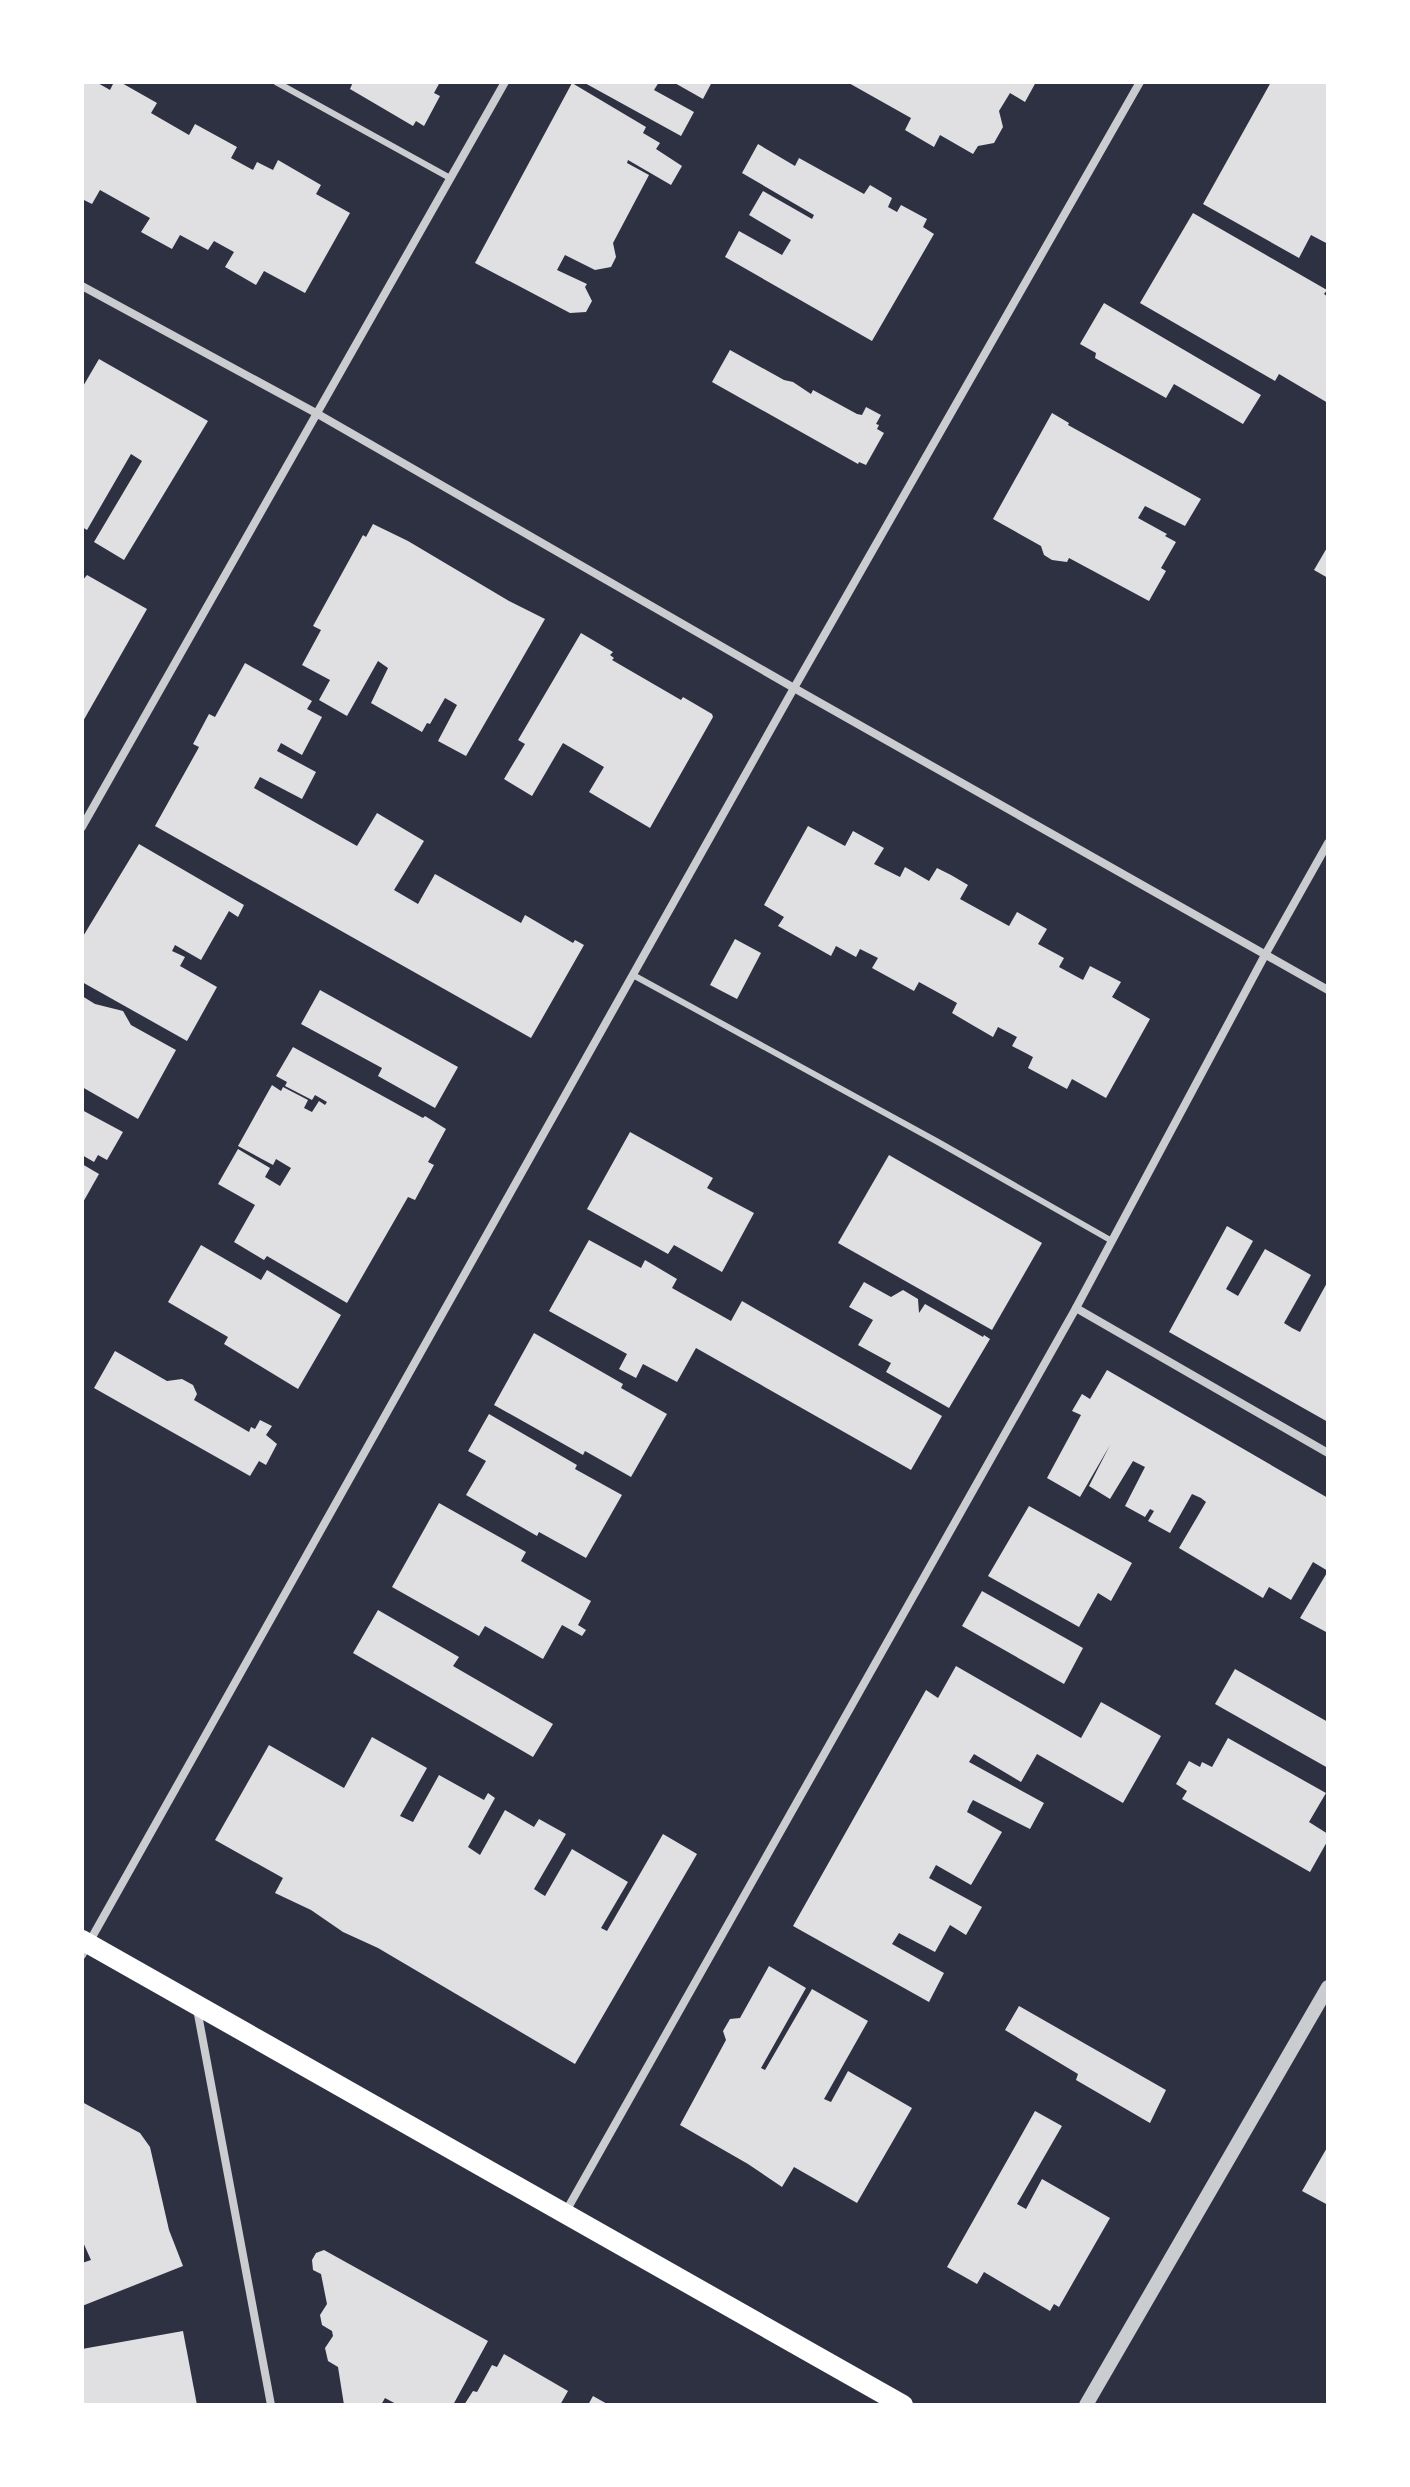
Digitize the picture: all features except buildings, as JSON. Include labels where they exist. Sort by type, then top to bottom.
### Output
[{"type":"main road","points":[[84,1946],[196,2005],[903,2405]]},
{"type":"street","points":[[82,827],[505,82]]},
{"type":"street","points":[[84,1946],[1140,82]]},
{"type":"street","points":[[82,286],[316,413],[1328,990]]},
{"type":"street","points":[[564,2213],[1076,1308],[1328,843]]},
{"type":"street","points":[[1076,1308],[1328,1453]]},
{"type":"street","points":[[1086,2405],[1328,1987]]},
{"type":"street","points":[[196,2005],[271,2405]]},
{"type":"lane","points":[[276,82],[450,178]]},
{"type":"lane","points":[[633,975],[1112,1241]]}]
